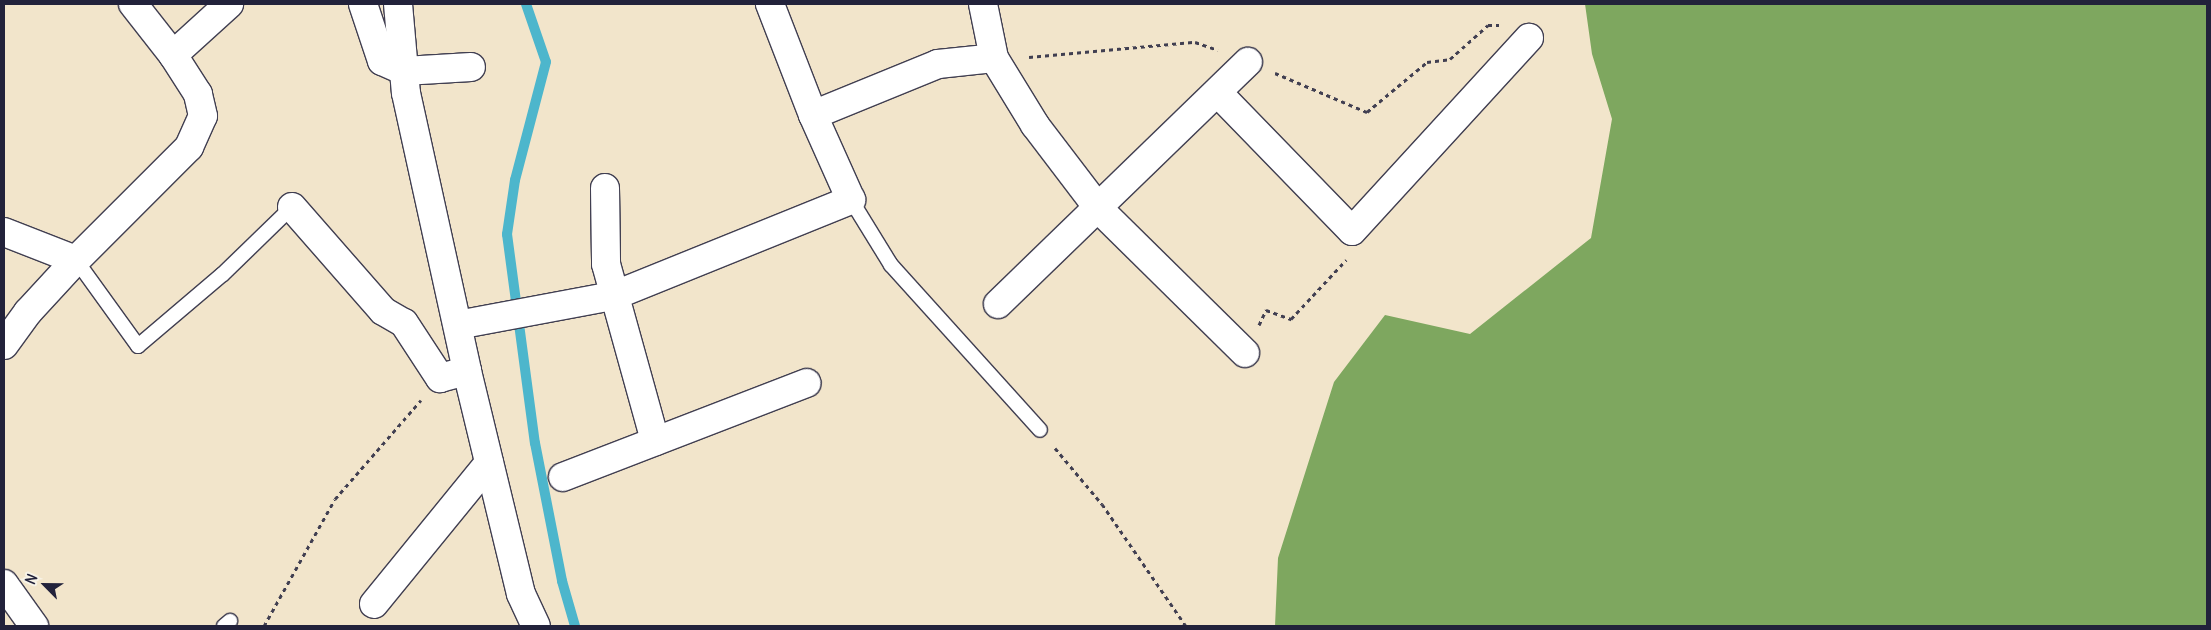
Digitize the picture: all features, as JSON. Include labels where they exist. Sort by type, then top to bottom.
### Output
[{"type":"street","points":[[4,345],[28,312],[76,260],[189,147],[203,116],[198,94],[173,54],[132,4]]},
{"type":"street","points":[[173,54],[229,4]]},
{"type":"street","points":[[363,4],[382,61],[404,71],[470,67]]},
{"type":"street","points":[[398,4],[406,93],[467,371],[521,594],[536,626]]},
{"type":"street","points":[[458,325],[505,318],[531,311],[613,296],[851,200],[812,115],[770,4]]},
{"type":"street","points":[[983,4],[994,58],[1034,125],[1099,210],[1245,353]]},
{"type":"street","points":[[1218,93],[1352,230],[1528,38]]},
{"type":"street","points":[[812,115],[938,64],[994,58]]},
{"type":"street","points":[[998,304],[1099,210],[1248,62]]},
{"type":"street","points":[[605,188],[606,264],[613,296],[656,441]]},
{"type":"street","points":[[292,207],[384,311],[404,323],[440,378],[467,371]]},
{"type":"street","points":[[4,232],[76,260]]},
{"type":"street","points":[[564,477],[806,383]]},
{"type":"street","points":[[374,604],[489,463]]},
{"type":"street","points":[[4,584],[34,626]]},
{"type":"lane","points":[[851,200],[891,265],[1040,430]]},
{"type":"lane","points":[[76,260],[138,346],[223,274],[292,207]]},
{"type":"path","points":[[1245,353],[1266,310],[1292,319],[1352,252],[1352,230]]},
{"type":"path","points":[[264,626],[335,499],[440,378]]},
{"type":"path","points":[[1040,430],[1102,504],[1186,626]]},
{"type":"green space","points":[[1585,4],[2207,4],[2207,626],[1275,626],[1278,558],[1334,382],[1385,315],[1470,334],[1591,238],[1612,119],[1592,54]]},
{"type":"waterway","points":[[526,4],[546,62],[515,180],[507,234],[535,443],[562,581],[575,626]]}]
